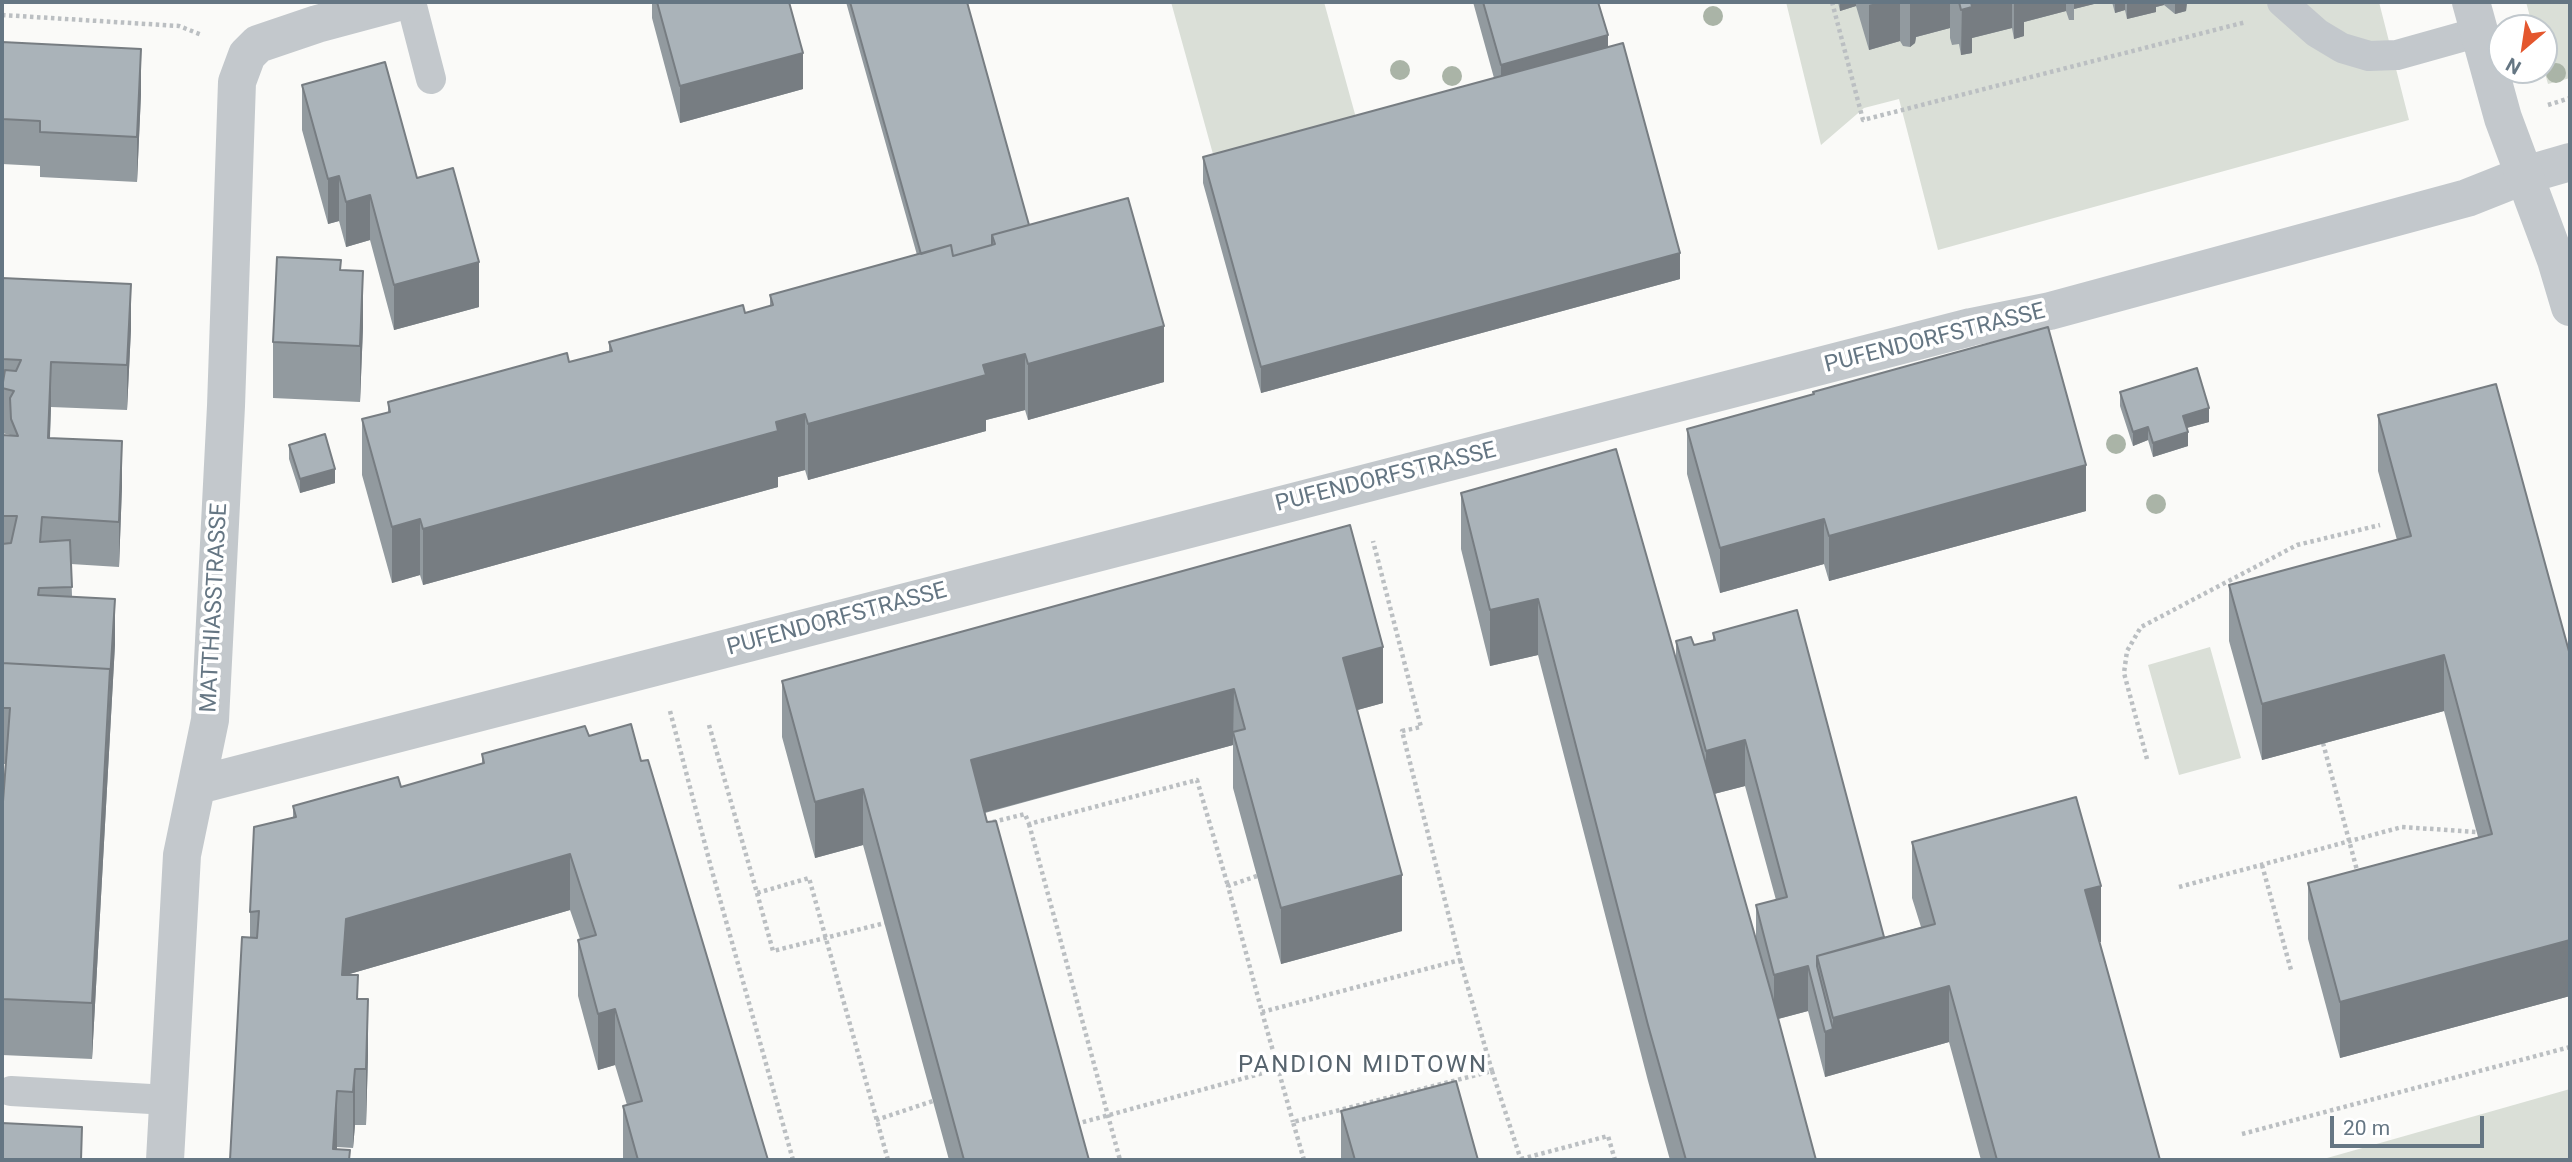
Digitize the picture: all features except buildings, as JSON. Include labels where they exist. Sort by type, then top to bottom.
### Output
[{"type":"street","name":"MATTHIASSTRASSE","points":[[165,1160],[182,855],[210,720],[226,406],[237,82],[247,55],[258,44],[400,2]]},
{"type":"street","points":[[2475,17],[2503,118],[2556,260],[2570,307]]},
{"type":"street","name":"PUFENDORFSTRASSE","points":[[198,785],[1971,327],[2050,311],[2467,198],[2525,175],[2570,162]]},
{"type":"lane","points":[[411,2],[431,79]]},
{"type":"lane","points":[[2287,6],[2317,33],[2333,43],[2369,56],[2397,55],[2475,17]]},
{"type":"lane","points":[[11,1091],[168,1100]]},
{"type":"path","points":[[1832,2],[1863,120],[2287,6]]},
{"type":"path","points":[[2,15],[179,26],[202,35]]},
{"type":"path","points":[[2147,759],[2124,673],[2127,651],[2141,627],[2297,545],[2380,525]]},
{"type":"path","points":[[1373,541],[1421,727],[1402,731],[1460,960],[1521,1160],[1608,1136],[1615,1160]]},
{"type":"path","points":[[709,725],[773,951],[885,923]]},
{"type":"path","points":[[2323,743],[2358,876]]},
{"type":"path","points":[[680,747],[793,1160]]},
{"type":"path","points":[[1029,824],[1197,780],[1304,1160]]},
{"type":"path","points":[[985,824],[1025,814],[1120,1160]]},
{"type":"path","points":[[2179,887],[2402,827],[2477,832]]},
{"type":"path","points":[[2262,864],[2291,970]]},
{"type":"path","points":[[1228,886],[1257,876]]},
{"type":"path","points":[[757,893],[809,878],[888,1160]]},
{"type":"path","points":[[1262,1012],[1460,960]]},
{"type":"path","points":[[2242,1134],[2570,1047]]},
{"type":"path","points":[[1064,1128],[1278,1069]]},
{"type":"path","points":[[1293,1122],[1492,1071]]},
{"type":"path","points":[[876,1120],[933,1101]]},
{"type":"shaded area","points":[[1171,2],[1324,2],[1358,125],[1216,165]]},
{"type":"shaded area","points":[[1786,2],[2379,2],[2409,120],[1938,250],[1899,99],[1864,108],[1821,145]]},
{"type":"shaded area","points":[[2526,2],[2570,2],[2570,78],[2558,81],[2558,14],[2529,14]]},
{"type":"shaded area","points":[[2210,647],[2241,758],[2179,775],[2148,665]]},
{"type":"shaded area","points":[[2570,1089],[2570,1160],[2320,1160],[2380,1143]]},
{"type":"district","name":"PANDION MIDTOWN","points":[[1363,1066]]}]
